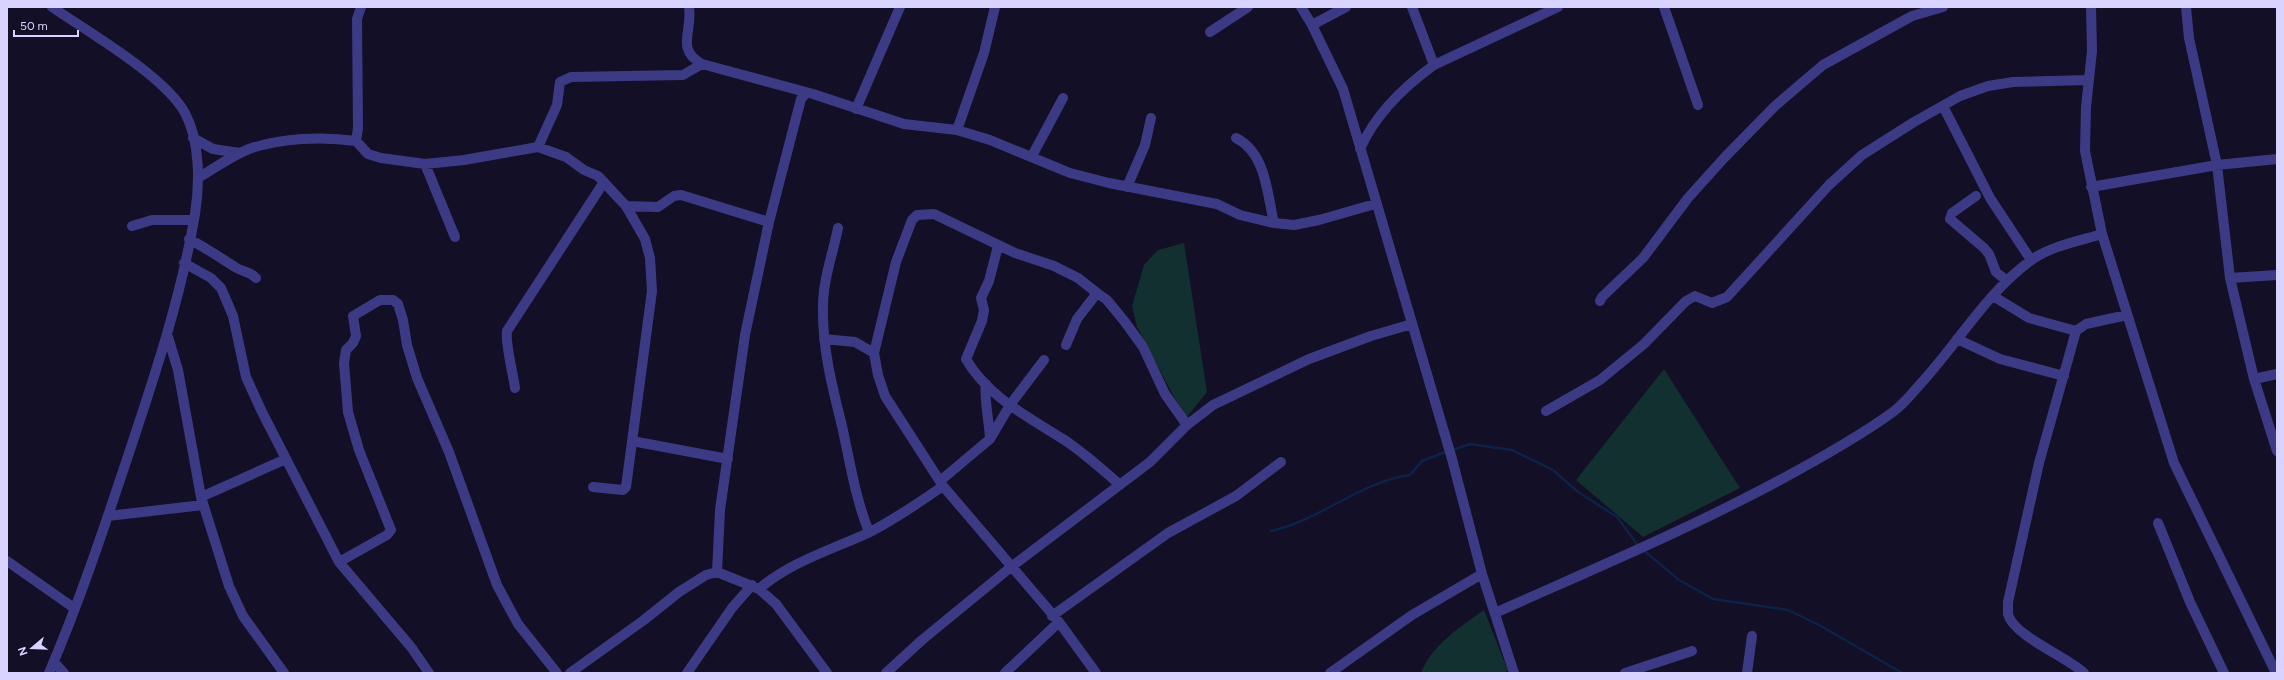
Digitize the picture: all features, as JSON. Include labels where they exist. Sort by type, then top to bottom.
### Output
[{"type":"street","points":[[49,673],[108,516],[168,337],[194,220],[198,178],[193,138],[189,123],[182,109],[162,85],[52,7]]},
{"type":"street","points":[[356,141],[358,128],[357,19],[361,7]]},
{"type":"street","points":[[690,7],[687,52],[692,58],[702,64],[806,93],[904,124],[957,130],[1032,156],[1070,172],[1128,187],[1217,204],[1240,215],[1274,223],[1294,225],[1319,220],[1375,204]]},
{"type":"street","points":[[856,109],[900,7]]},
{"type":"street","points":[[957,130],[984,53],[995,7]]},
{"type":"street","points":[[1210,32],[1248,7]]},
{"type":"street","points":[[1301,7],[1312,25],[1343,89],[1375,204],[1447,441],[1482,574],[1514,673]]},
{"type":"street","points":[[1312,25],[1346,7]]},
{"type":"street","points":[[1412,7],[1434,65]]},
{"type":"street","points":[[1360,149],[1377,118],[1422,74],[1434,65],[1558,7]]},
{"type":"street","points":[[1664,7],[1698,105]]},
{"type":"street","points":[[1600,301],[1602,297],[1643,258],[1688,198],[1725,157],[1775,106],[1823,65],[1912,16],[1943,7]]},
{"type":"street","points":[[2091,7],[2092,51],[2086,107],[2085,151],[2102,234],[2174,462],[2276,673]]},
{"type":"street","points":[[2186,7],[2189,38],[2217,165],[2230,278],[2254,379],[2277,451]]},
{"type":"street","points":[[538,147],[556,106],[560,82],[571,77],[683,75],[702,64]]},
{"type":"street","points":[[1546,411],[1600,380],[1644,344],[1686,300],[1695,296],[1712,303],[1727,297],[1829,185],[1862,155],[1960,96],[1988,86],[2013,82],[2088,80]]},
{"type":"street","points":[[717,572],[720,510],[745,335],[769,222],[801,99],[806,93]]},
{"type":"street","points":[[1032,156],[1063,98]]},
{"type":"street","points":[[1943,106],[1990,198],[2031,260]]},
{"type":"street","points":[[1128,187],[1145,144],[1151,118]]},
{"type":"street","points":[[193,138],[213,149],[240,154]]},
{"type":"street","points":[[1236,138],[1251,148],[1258,159],[1274,223]]},
{"type":"street","points":[[198,178],[240,154],[262,145],[290,141],[323,139],[356,141],[368,154],[381,158],[425,164],[464,160],[538,147],[566,157],[584,170],[598,176],[626,206],[645,239],[650,258],[652,291],[626,487],[623,490],[593,487]]},
{"type":"street","points":[[2092,186],[2217,165],[2277,159]]},
{"type":"street","points":[[425,164],[455,237]]},
{"type":"street","points":[[515,388],[510,354],[506,339],[507,330],[604,182]]},
{"type":"street","points":[[626,206],[658,207],[674,196],[681,195],[769,222]]},
{"type":"street","points":[[1976,196],[1952,214],[1950,219],[1990,254],[1996,272],[2007,281]]},
{"type":"street","points":[[1094,670],[1055,619],[942,484],[885,396],[878,375],[874,353],[896,262],[912,220],[917,215],[934,214],[998,246],[1054,266],[1078,278],[1107,300],[1126,322],[1144,347],[1165,394],[1187,425]]},
{"type":"street","points":[[132,226],[152,220],[194,220]]},
{"type":"street","points":[[838,228],[822,304],[824,339],[834,399],[842,426],[850,472],[859,506],[869,532]]},
{"type":"street","points":[[1495,613],[1648,546],[1740,502],[1858,436],[1895,411],[1944,358],[1957,339],[1993,296],[2007,281],[2031,260],[2058,247],[2102,234]]},
{"type":"street","points":[[189,239],[215,252],[236,268],[252,273],[256,278]]},
{"type":"street","points":[[998,246],[989,281],[981,298],[984,310],[982,322],[966,359],[986,384],[1010,405],[1063,439],[1120,486]]},
{"type":"street","points":[[184,263],[211,278],[221,288],[233,316],[246,377],[339,562],[411,647],[429,673]]},
{"type":"street","points":[[2230,278],[2277,276]]},
{"type":"street","points":[[1066,345],[1077,319],[1097,293]]},
{"type":"street","points":[[1993,296],[2029,318],[2076,331]]},
{"type":"street","points":[[339,562],[391,530],[358,450],[348,412],[344,363],[346,350],[353,343],[356,336],[353,316],[380,300],[393,300],[398,304],[403,320],[407,345],[417,378],[448,452],[497,585],[518,624],[557,673]]},
{"type":"street","points":[[2084,673],[2027,636],[2015,625],[2008,616],[2008,602],[2039,464],[2076,331],[2086,324],[2127,315]]},
{"type":"street","points":[[886,673],[922,640],[1011,567],[1120,486],[1167,447],[1187,425],[1214,405],[1309,359],[1371,336],[1412,324]]},
{"type":"street","points":[[824,339],[857,342],[871,338],[880,327]]},
{"type":"street","points":[[168,337],[178,370],[202,501],[237,604],[284,673]]},
{"type":"street","points":[[1957,339],[2000,360],[2064,376]]},
{"type":"street","points":[[857,342],[874,353]]},
{"type":"street","points":[[686,673],[732,608],[756,587],[805,560],[869,532],[942,484],[990,439],[1010,405],[1044,360]]},
{"type":"street","points":[[2254,379],[2277,374]]},
{"type":"street","points":[[986,384],[985,394],[990,418],[990,439]]},
{"type":"street","points":[[632,441],[728,459]]},
{"type":"street","points":[[108,516],[202,501],[286,459]]},
{"type":"street","points":[[1004,673],[1055,619],[1168,533],[1236,496],[1281,462]]},
{"type":"street","points":[[2158,523],[2190,602],[2224,673]]},
{"type":"street","points":[[7,561],[74,608]]},
{"type":"street","points":[[570,673],[644,620],[679,592],[706,575],[717,572],[756,587],[776,604],[827,673]]},
{"type":"street","points":[[1330,673],[1412,615],[1482,574]]},
{"type":"street","points":[[1748,673],[1752,636]]},
{"type":"street","points":[[1625,673],[1692,651]]},
{"type":"street","points":[[54,662],[64,673]]},
{"type":"green space","points":[[1184,243],[1207,392],[1187,417],[1174,397],[1137,327],[1132,306],[1144,265],[1158,250]]},
{"type":"green space","points":[[1664,369],[1740,488],[1643,537],[1576,480]]},
{"type":"green space","points":[[1484,610],[1508,671],[1501,673],[1421,673],[1426,663],[1439,645]]},
{"type":"waterway","points":[[1453,450],[1470,444],[1512,450],[1553,470],[1578,492],[1617,517],[1639,547]]},
{"type":"waterway","points":[[1271,531],[1307,519],[1374,485],[1391,479],[1410,475],[1422,461],[1448,451]]},
{"type":"waterway","points":[[1643,550],[1679,580],[1713,599],[1788,610],[1821,626],[1902,673]]}]
